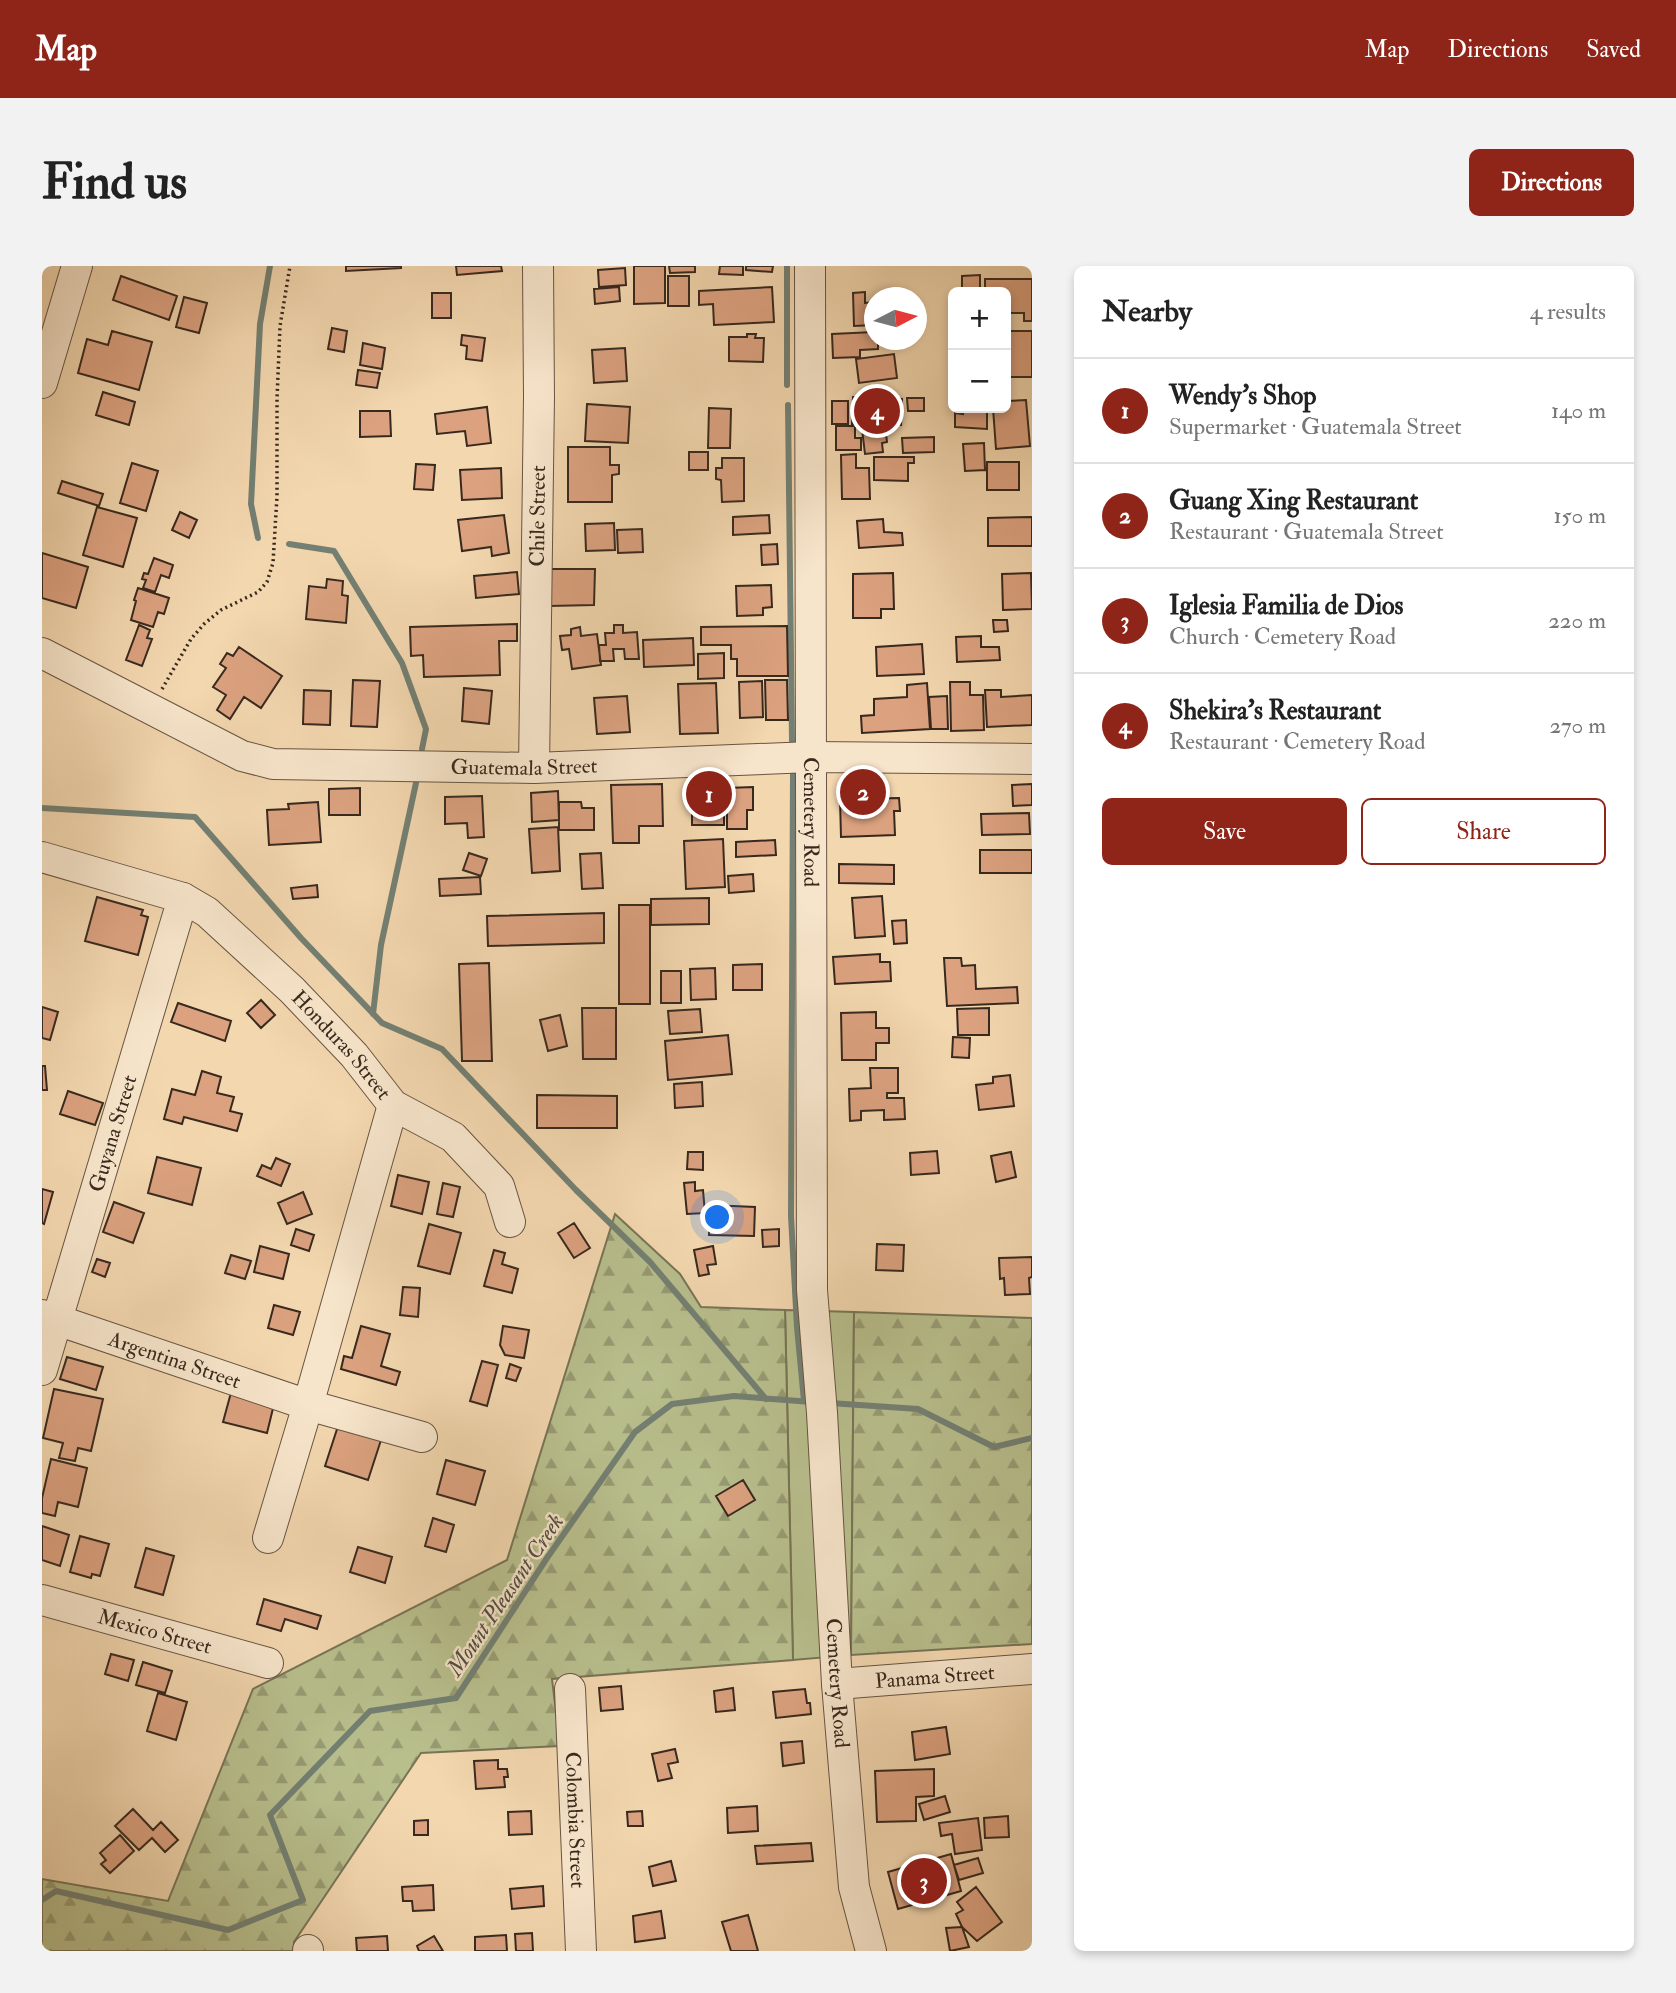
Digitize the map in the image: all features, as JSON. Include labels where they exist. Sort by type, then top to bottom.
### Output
[{"type":"street","points":[[43,374],[77,266]]},
{"type":"street","name":"Chile Street","points":[[534,768],[538,266]]},
{"type":"street","name":"Cemetery Road","points":[[810,266],[812,1290],[822,1413],[837,1684],[854,1887],[870,1951]]},
{"type":"street","name":"Guatemala Street","points":[[42,653],[243,757],[273,764],[534,768],[811,757],[1032,759]]},
{"type":"street","name":"Honduras Street","points":[[42,857],[183,898],[206,912],[292,990],[354,1055],[393,1105],[268,1538]]},
{"type":"street","name":"Guyana Street","points":[[42,1370],[49,1317],[183,898]]},
{"type":"street","points":[[393,1105],[453,1137],[499,1186],[510,1222]]},
{"type":"street","name":"Argentina Street","points":[[49,1317],[308,1405],[422,1437]]},
{"type":"street","name":"Mexico Street","points":[[42,1600],[268,1663]]},
{"type":"street","name":"Panama Street","points":[[837,1684],[1032,1669]]},
{"type":"street","name":"Colombia Street","points":[[570,1689],[581,1951]]},
{"type":"path","points":[[150,709],[191,639],[204,624],[221,610],[258,592],[267,582],[273,563],[277,496],[280,326],[290,266]]},
{"type":"green space","points":[[615,1214],[680,1274],[701,1307],[785,1310],[793,1660],[552,1679],[560,1746],[421,1753],[294,1942],[294,1951],[42,1951],[42,1879],[168,1901],[253,1689],[507,1560]]},
{"type":"green space","points":[[785,1310],[854,1312],[851,1655],[793,1660]]},
{"type":"green space","points":[[854,1312],[1032,1318],[1032,1644],[851,1655]]},
{"type":"building","points":[[346,266],[401,266],[401,268],[346,271]]},
{"type":"building","points":[[456,266],[501,266],[502,271],[457,275]]},
{"type":"building","points":[[634,266],[665,266],[665,303],[634,304]]},
{"type":"building","points":[[669,266],[695,266],[695,272],[670,273]]},
{"type":"building","points":[[720,266],[743,266],[743,275],[719,274]]},
{"type":"building","points":[[746,266],[773,266],[772,272],[746,270]]},
{"type":"building","points":[[625,268],[626,285],[599,287],[598,270]]},
{"type":"building","points":[[980,275],[980,287],[962,287],[962,276]]},
{"type":"building","points":[[121,276],[177,296],[169,320],[113,300]]},
{"type":"building","points":[[668,276],[689,276],[689,306],[668,306]]},
{"type":"building","points":[[985,279],[1032,279],[1032,321],[1024,321],[1024,313],[1011,313],[1011,287],[985,287]]},
{"type":"building","points":[[619,287],[620,301],[595,304],[594,289]]},
{"type":"building","points":[[772,287],[774,322],[714,325],[713,304],[699,305],[699,291]]},
{"type":"building","points":[[864,292],[864,326],[854,326],[853,293]]},
{"type":"building","points":[[432,293],[451,293],[451,318],[432,318]]},
{"type":"building","points":[[184,297],[207,303],[199,333],[176,327]]},
{"type":"building","points":[[332,328],[347,331],[344,352],[328,349]]},
{"type":"building","points":[[112,331],[152,342],[139,390],[78,373],[87,339],[108,345]]},
{"type":"building","points":[[1011,331],[1032,331],[1032,377],[1011,377]]},
{"type":"building","points":[[864,332],[864,350],[860,350],[860,357],[833,358],[832,334]]},
{"type":"building","points":[[747,334],[764,338],[763,362],[729,361],[729,337],[747,337]]},
{"type":"building","points":[[462,335],[485,338],[482,361],[466,359],[467,346],[461,345]]},
{"type":"building","points":[[363,343],[385,348],[382,369],[360,365]]},
{"type":"building","points":[[625,348],[627,381],[594,383],[592,350]]},
{"type":"building","points":[[894,354],[897,378],[859,383],[856,359]]},
{"type":"building","points":[[358,370],[380,373],[377,388],[356,385]]},
{"type":"building","points":[[103,392],[135,402],[129,425],[96,415]]},
{"type":"building","points":[[853,397],[902,399],[901,425],[852,424]]},
{"type":"building","points":[[907,398],[924,398],[924,411],[908,411]]},
{"type":"building","points":[[1026,400],[1030,446],[996,449],[993,413],[1011,413],[1011,401]]},
{"type":"building","points":[[832,401],[848,401],[848,424],[832,424]]},
{"type":"building","points":[[587,404],[630,407],[628,443],[585,441]]},
{"type":"building","points":[[487,407],[491,443],[467,446],[465,431],[437,434],[435,414]]},
{"type":"building","points":[[709,408],[731,409],[730,448],[708,448]]},
{"type":"building","points":[[360,411],[390,411],[391,436],[360,437]]},
{"type":"building","points":[[955,413],[987,413],[987,429],[955,427]]},
{"type":"building","points":[[836,426],[855,426],[855,438],[861,438],[861,450],[836,450]]},
{"type":"building","points":[[885,426],[887,442],[882,443],[883,452],[865,454],[862,429]]},
{"type":"building","points":[[934,437],[934,452],[903,453],[902,438]]},
{"type":"building","points":[[984,443],[985,470],[965,471],[963,444]]},
{"type":"building","points":[[568,447],[610,447],[610,465],[619,465],[619,474],[612,475],[612,502],[568,502]]},
{"type":"building","points":[[689,452],[708,452],[708,470],[689,470]]},
{"type":"building","points":[[856,454],[856,468],[869,468],[870,499],[842,499],[841,455]]},
{"type":"building","points":[[874,457],[914,457],[914,463],[908,463],[908,481],[874,480]]},
{"type":"building","points":[[722,458],[744,458],[744,501],[722,502],[721,480],[716,479],[716,468],[722,468]]},
{"type":"building","points":[[987,462],[1019,462],[1019,490],[987,490]]},
{"type":"building","points":[[132,463],[158,471],[146,511],[120,503]]},
{"type":"building","points":[[416,464],[435,465],[433,490],[414,489]]},
{"type":"building","points":[[501,468],[502,498],[462,500],[460,470]]},
{"type":"building","points":[[62,481],[103,494],[99,506],[58,493]]},
{"type":"building","points":[[97,507],[137,518],[123,567],[83,555]]},
{"type":"building","points":[[180,512],[197,520],[189,538],[172,530]]},
{"type":"building","points":[[504,515],[509,553],[492,556],[491,547],[462,551],[458,520]]},
{"type":"building","points":[[769,515],[770,533],[733,535],[733,517]]},
{"type":"building","points":[[1032,517],[1032,546],[988,546],[988,518]]},
{"type":"building","points":[[883,519],[884,532],[902,533],[903,545],[859,548],[857,521]]},
{"type":"building","points":[[614,523],[615,550],[586,551],[585,524]]},
{"type":"building","points":[[642,529],[643,552],[618,553],[617,530]]},
{"type":"building","points":[[777,544],[778,564],[762,565],[761,545]]},
{"type":"building","points":[[42,553],[88,567],[76,608],[42,598]]},
{"type":"building","points":[[154,558],[173,565],[169,578],[161,575],[155,592],[143,588],[146,580],[142,579],[144,573],[148,574]]},
{"type":"building","points":[[549,569],[595,569],[594,605],[549,606]]},
{"type":"building","points":[[517,572],[519,594],[476,598],[474,576]]},
{"type":"building","points":[[893,573],[894,609],[881,609],[881,618],[853,618],[853,574]]},
{"type":"building","points":[[1031,573],[1032,609],[1003,610],[1002,574]]},
{"type":"building","points":[[327,579],[343,581],[342,595],[348,596],[346,623],[306,619],[309,586],[326,588]]},
{"type":"building","points":[[771,585],[772,607],[763,608],[763,615],[737,616],[736,586]]},
{"type":"building","points":[[138,588],[169,598],[164,614],[158,612],[153,627],[131,620]]},
{"type":"building","points":[[993,620],[1007,620],[1008,631],[994,632]]},
{"type":"building","points":[[517,624],[517,641],[499,641],[500,675],[424,677],[423,655],[411,656],[410,627]]},
{"type":"building","points":[[139,625],[150,630],[147,638],[152,639],[142,666],[126,660]]},
{"type":"building","points":[[614,625],[623,625],[623,633],[637,632],[639,659],[625,659],[624,649],[613,649],[614,661],[600,661],[599,645],[606,645],[605,633],[614,633]]},
{"type":"building","points":[[787,626],[788,676],[737,676],[737,659],[731,659],[731,645],[701,645],[701,627]]},
{"type":"building","points":[[580,627],[581,636],[597,634],[601,665],[572,669],[569,649],[562,650],[560,636],[571,635],[571,629]]},
{"type":"building","points":[[981,636],[981,647],[999,647],[1000,660],[957,662],[956,637]]},
{"type":"building","points":[[693,638],[694,665],[644,667],[643,640]]},
{"type":"building","points":[[922,644],[924,674],[877,676],[876,647]]},
{"type":"building","points":[[239,647],[282,676],[261,708],[244,697],[230,719],[217,710],[226,695],[213,687],[226,668],[220,664],[227,653],[233,656]]},
{"type":"building","points":[[724,653],[724,678],[698,679],[698,654]]},
{"type":"building","points":[[353,680],[380,681],[377,727],[351,726]]},
{"type":"building","points":[[765,680],[787,680],[788,720],[766,720]]},
{"type":"building","points":[[762,681],[763,717],[740,718],[739,682]]},
{"type":"building","points":[[950,682],[970,682],[970,695],[983,695],[984,730],[951,731]]},
{"type":"building","points":[[716,683],[718,733],[680,734],[678,684]]},
{"type":"building","points":[[927,683],[930,729],[862,733],[861,716],[874,715],[874,699],[907,697],[907,685]]},
{"type":"building","points":[[464,688],[492,691],[489,724],[462,721]]},
{"type":"building","points":[[304,690],[331,691],[330,725],[303,724]]},
{"type":"building","points":[[985,690],[1001,690],[1001,697],[1032,695],[1032,725],[987,727]]},
{"type":"building","points":[[627,696],[630,732],[597,734],[594,698]]},
{"type":"building","points":[[947,696],[948,729],[931,729],[929,697]]},
{"type":"building","points":[[662,784],[663,826],[639,826],[639,843],[613,843],[611,785]]},
{"type":"building","points":[[1032,784],[1032,805],[1013,806],[1012,785]]},
{"type":"building","points":[[879,785],[879,798],[848,799],[847,786]]},
{"type":"building","points":[[753,787],[753,810],[747,810],[747,829],[727,829],[727,788]]},
{"type":"building","points":[[360,788],[360,815],[329,815],[329,789]]},
{"type":"building","points":[[692,789],[724,789],[724,825],[692,825]]},
{"type":"building","points":[[558,791],[559,820],[532,822],[531,793]]},
{"type":"building","points":[[482,796],[484,837],[468,838],[467,823],[445,824],[445,797]]},
{"type":"building","points":[[899,798],[900,811],[894,811],[895,835],[841,837],[840,799]]},
{"type":"building","points":[[318,802],[321,842],[269,845],[267,810],[289,809],[288,804]]},
{"type":"building","points":[[559,802],[581,802],[582,808],[594,808],[594,830],[559,830]]},
{"type":"building","points":[[1029,813],[1030,834],[982,835],[981,814]]},
{"type":"building","points":[[558,827],[560,871],[532,873],[529,829]]},
{"type":"building","points":[[723,839],[725,887],[686,889],[684,841]]},
{"type":"building","points":[[775,840],[776,855],[736,857],[736,842]]},
{"type":"building","points":[[980,850],[1032,850],[1032,873],[980,873]]},
{"type":"building","points":[[469,853],[487,859],[481,876],[463,870]]},
{"type":"building","points":[[601,853],[603,888],[582,889],[580,854]]},
{"type":"building","points":[[839,864],[894,865],[894,884],[839,883]]},
{"type":"building","points":[[753,874],[754,891],[729,893],[728,876]]},
{"type":"building","points":[[480,877],[481,894],[440,896],[439,879]]},
{"type":"building","points":[[317,885],[318,897],[293,899],[291,888]]},
{"type":"building","points":[[882,896],[885,936],[855,938],[852,898]]},
{"type":"building","points":[[97,897],[143,910],[141,915],[148,917],[138,955],[85,941]]},
{"type":"building","points":[[709,898],[709,924],[651,925],[651,899]]},
{"type":"building","points":[[619,905],[650,905],[650,1004],[619,1004]]},
{"type":"building","points":[[604,913],[604,943],[488,946],[487,916]]},
{"type":"building","points":[[906,920],[907,943],[894,944],[892,921]]},
{"type":"building","points":[[880,954],[880,962],[890,962],[891,981],[835,984],[833,957]]},
{"type":"building","points":[[944,958],[961,958],[962,966],[975,965],[976,989],[1017,987],[1018,1003],[947,1006]]},
{"type":"building","points":[[489,963],[492,1061],[462,1061],[459,964]]},
{"type":"building","points":[[762,964],[762,990],[733,990],[733,965]]},
{"type":"building","points":[[715,968],[716,999],[691,1000],[690,969]]},
{"type":"building","points":[[661,971],[681,971],[681,1003],[661,1003]]},
{"type":"building","points":[[261,1000],[275,1015],[261,1028],[247,1013]]},
{"type":"building","points":[[178,1003],[231,1021],[225,1041],[171,1022]]},
{"type":"building","points":[[42,1007],[58,1012],[50,1040],[42,1038]]},
{"type":"building","points":[[582,1008],[616,1008],[616,1059],[583,1059]]},
{"type":"building","points":[[989,1008],[989,1035],[958,1035],[957,1009]]},
{"type":"building","points":[[700,1009],[702,1032],[670,1034],[668,1011]]},
{"type":"building","points":[[876,1012],[876,1028],[889,1028],[889,1043],[876,1043],[876,1060],[842,1060],[841,1013]]},
{"type":"building","points":[[560,1015],[567,1046],[548,1051],[540,1020]]},
{"type":"building","points":[[728,1035],[732,1074],[668,1080],[665,1041]]},
{"type":"building","points":[[953,1037],[970,1038],[969,1058],[952,1057]]},
{"type":"building","points":[[42,1066],[45,1066],[47,1090],[42,1090]]},
{"type":"building","points":[[870,1068],[898,1068],[898,1093],[887,1093],[887,1098],[904,1098],[905,1119],[884,1120],[884,1110],[861,1111],[861,1120],[850,1121],[849,1089],[871,1088]]},
{"type":"building","points":[[202,1071],[221,1077],[217,1093],[234,1097],[230,1111],[242,1114],[237,1131],[184,1117],[182,1124],[164,1119],[172,1089],[195,1095]]},
{"type":"building","points":[[1010,1075],[1014,1106],[979,1110],[976,1085],[993,1083],[993,1077]]},
{"type":"building","points":[[702,1082],[703,1106],[675,1108],[674,1084]]},
{"type":"building","points":[[68,1091],[103,1103],[95,1125],[60,1114]]},
{"type":"building","points":[[537,1095],[617,1096],[617,1128],[537,1128]]},
{"type":"building","points":[[937,1151],[939,1173],[911,1175],[910,1153]]},
{"type":"building","points":[[688,1152],[703,1152],[703,1170],[687,1169]]},
{"type":"building","points":[[1011,1152],[1016,1177],[996,1182],[991,1156]]},
{"type":"building","points":[[157,1157],[201,1168],[192,1205],[148,1193]]},
{"type":"building","points":[[276,1158],[290,1164],[281,1186],[257,1176],[262,1165],[271,1169]]},
{"type":"building","points":[[398,1175],[429,1182],[422,1214],[391,1206]]},
{"type":"building","points":[[695,1182],[695,1191],[703,1190],[705,1213],[687,1214],[684,1183]]},
{"type":"building","points":[[443,1183],[460,1187],[453,1217],[437,1214]]},
{"type":"building","points":[[42,1189],[53,1192],[44,1224],[42,1223]]},
{"type":"building","points":[[303,1192],[312,1214],[287,1224],[278,1203]]},
{"type":"building","points":[[114,1202],[144,1213],[133,1243],[103,1232]]},
{"type":"building","points":[[710,1205],[755,1207],[754,1236],[709,1235]]},
{"type":"building","points":[[574,1223],[590,1248],[574,1258],[558,1233]]},
{"type":"building","points":[[429,1224],[461,1233],[450,1274],[418,1266]]},
{"type":"building","points":[[296,1229],[314,1235],[309,1251],[291,1245]]},
{"type":"building","points":[[779,1229],[779,1246],[763,1247],[762,1230]]},
{"type":"building","points":[[877,1244],[904,1245],[903,1271],[876,1270]]},
{"type":"building","points":[[260,1246],[289,1254],[283,1279],[254,1272]]},
{"type":"building","points":[[713,1246],[716,1264],[707,1265],[709,1274],[699,1276],[694,1250]]},
{"type":"building","points":[[494,1250],[505,1253],[502,1264],[518,1269],[512,1293],[484,1286]]},
{"type":"building","points":[[231,1255],[251,1261],[245,1279],[225,1273]]},
{"type":"building","points":[[1032,1257],[1030,1294],[1005,1295],[1004,1278],[1000,1279],[999,1258]]},
{"type":"building","points":[[97,1259],[110,1263],[105,1277],[92,1272]]},
{"type":"building","points":[[403,1287],[420,1288],[418,1317],[400,1315]]},
{"type":"building","points":[[274,1305],[300,1312],[293,1335],[268,1328]]},
{"type":"building","points":[[361,1326],[390,1334],[381,1366],[400,1372],[396,1385],[341,1369],[344,1356],[352,1358]]},
{"type":"building","points":[[503,1326],[529,1330],[524,1358],[505,1355],[500,1345]]},
{"type":"building","points":[[67,1357],[103,1367],[96,1390],[60,1379]]},
{"type":"building","points":[[482,1361],[498,1365],[487,1406],[470,1401]]},
{"type":"building","points":[[510,1364],[521,1368],[516,1381],[506,1378]]},
{"type":"building","points":[[54,1389],[103,1399],[91,1451],[78,1448],[75,1461],[59,1458],[63,1443],[43,1438]]},
{"type":"building","points":[[232,1389],[275,1400],[267,1433],[223,1422]]},
{"type":"building","points":[[339,1423],[382,1437],[368,1480],[325,1466]]},
{"type":"building","points":[[51,1459],[87,1468],[78,1507],[58,1502],[55,1516],[42,1513],[42,1498]]},
{"type":"building","points":[[446,1460],[485,1471],[475,1505],[437,1494]]},
{"type":"building","points":[[743,1480],[755,1500],[728,1516],[716,1496]]},
{"type":"building","points":[[433,1518],[454,1525],[446,1552],[425,1546]]},
{"type":"building","points":[[42,1526],[69,1535],[60,1566],[42,1560]]},
{"type":"building","points":[[80,1536],[109,1544],[100,1576],[92,1574],[91,1578],[70,1572]]},
{"type":"building","points":[[358,1547],[392,1557],[385,1583],[350,1572]]},
{"type":"building","points":[[146,1548],[174,1556],[163,1595],[135,1587]]},
{"type":"building","points":[[264,1599],[321,1616],[317,1629],[285,1619],[281,1631],[257,1624]]},
{"type":"building","points":[[111,1654],[134,1660],[128,1681],[105,1674]]},
{"type":"building","points":[[143,1662],[172,1671],[165,1693],[136,1685]]},
{"type":"building","points":[[621,1686],[623,1709],[601,1711],[599,1688]]},
{"type":"building","points":[[733,1688],[735,1710],[716,1712],[714,1691]]},
{"type":"building","points":[[805,1689],[811,1714],[776,1718],[773,1692]]},
{"type":"building","points":[[158,1693],[187,1702],[176,1740],[147,1731]]},
{"type":"building","points":[[946,1727],[950,1754],[915,1760],[912,1732]]},
{"type":"building","points":[[802,1741],[804,1763],[783,1766],[781,1743]]},
{"type":"building","points":[[675,1749],[678,1762],[668,1764],[672,1778],[658,1781],[652,1754]]},
{"type":"building","points":[[498,1760],[498,1769],[507,1769],[505,1787],[476,1789],[474,1761]]},
{"type":"building","points":[[934,1769],[934,1796],[916,1797],[916,1821],[877,1822],[875,1771]]},
{"type":"building","points":[[945,1796],[950,1812],[924,1820],[919,1804]]},
{"type":"building","points":[[757,1806],[758,1831],[728,1833],[727,1808]]},
{"type":"building","points":[[133,1809],[153,1830],[161,1822],[178,1840],[165,1852],[152,1838],[139,1850],[115,1826]]},
{"type":"building","points":[[531,1811],[532,1834],[509,1835],[508,1812]]},
{"type":"building","points":[[642,1811],[643,1826],[628,1826],[627,1812]]},
{"type":"building","points":[[1008,1816],[1009,1837],[985,1838],[984,1818]]},
{"type":"building","points":[[978,1818],[982,1850],[955,1854],[952,1834],[941,1836],[939,1823]]},
{"type":"building","points":[[428,1820],[428,1835],[414,1835],[414,1821]]},
{"type":"building","points":[[120,1835],[134,1851],[110,1873],[101,1864],[106,1860],[100,1853]]},
{"type":"building","points":[[811,1843],[813,1861],[757,1864],[755,1846]]},
{"type":"building","points":[[951,1854],[961,1891],[898,1909],[888,1872]]},
{"type":"building","points":[[978,1858],[983,1873],[959,1880],[954,1865]]},
{"type":"building","points":[[671,1861],[676,1881],[653,1886],[649,1867]]},
{"type":"building","points":[[433,1885],[434,1910],[413,1911],[412,1901],[403,1901],[402,1887]]},
{"type":"building","points":[[543,1886],[544,1906],[512,1909],[510,1889]]},
{"type":"building","points":[[976,1887],[1002,1922],[977,1941],[962,1927],[956,1914],[963,1910],[957,1902]]},
{"type":"building","points":[[661,1911],[665,1938],[635,1942],[633,1916]]},
{"type":"building","points":[[748,1915],[758,1951],[731,1951],[722,1922]]},
{"type":"building","points":[[962,1927],[969,1947],[950,1951],[946,1928]]},
{"type":"building","points":[[532,1933],[533,1951],[516,1951],[515,1934]]},
{"type":"building","points":[[506,1935],[507,1951],[475,1951],[475,1937]]},
{"type":"building","points":[[387,1936],[388,1951],[357,1951],[356,1938]]},
{"type":"building","points":[[434,1936],[443,1951],[419,1951],[417,1946]]},
{"type":"waterway","points":[[258,538],[251,504],[260,324],[270,266]]},
{"type":"waterway","points":[[787,266],[787,385]]},
{"type":"waterway","points":[[788,405],[792,741]]},
{"type":"waterway","points":[[289,544],[334,551],[402,663],[426,729],[422,749]]},
{"type":"waterway","points":[[793,773],[791,1216],[804,1401]]},
{"type":"waterway","points":[[373,1014],[381,945],[416,783]]},
{"type":"waterway","points":[[42,808],[195,817],[301,938],[382,1023],[442,1049],[576,1190],[650,1262],[766,1399]]},
{"type":"waterway","name":"Mount Pleasant Creek","points":[[42,1900],[56,1891],[228,1930],[303,1900],[270,1815],[370,1711],[456,1698],[547,1558],[635,1432],[672,1404],[734,1396],[812,1402]]},
{"type":"waterway","name":"Mount Pleasant Creek","points":[[830,1403],[918,1409],[994,1447],[1032,1438]]},
{"type":"place","name":"Shekira's Restaurant","points":[[877,411]]},
{"type":"place","name":"Guang Xing Restaurant","points":[[863,792]]},
{"type":"place","name":"Wendy's Shop","points":[[709,794]]},
{"type":"place","name":"Iglesia Familia de Dios","points":[[924,1881]]}]
